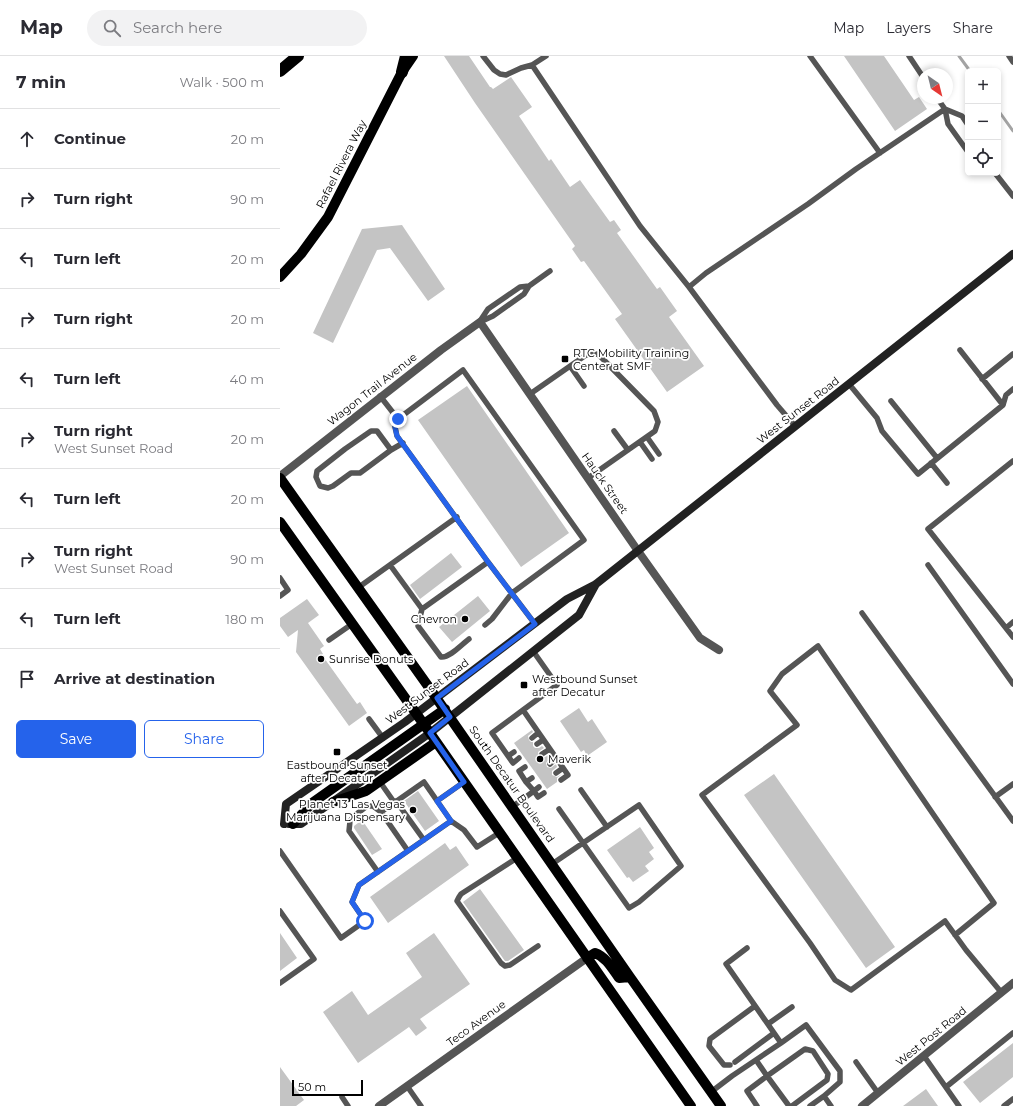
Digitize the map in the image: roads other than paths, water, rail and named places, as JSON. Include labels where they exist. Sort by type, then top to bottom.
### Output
[{"type":"highway","points":[[280,71],[298,56]]},
{"type":"highway","points":[[402,72],[406,56]]},
{"type":"main road","name":"Rafael Rivera Way","points":[[280,277],[301,254],[328,217],[402,72],[413,56]]},
{"type":"main road","name":"West Sunset Road","points":[[596,584],[579,615],[533,651],[448,713],[430,733],[301,824],[285,824],[286,804],[416,714],[567,599],[596,584],[1013,256]]},
{"type":"main road","name":"South Decatur Boulevard","points":[[280,477],[448,713],[721,1106]]},
{"type":"main road","points":[[280,522],[692,1106]]},
{"type":"main road","points":[[285,824],[423,724],[448,713]]},
{"type":"main road","points":[[333,802],[366,792],[436,742]]},
{"type":"main road","points":[[587,958],[595,953],[598,954],[604,958],[618,978],[630,977]]},
{"type":"street","name":"Hauck Street","points":[[480,322],[700,638],[720,650]]},
{"type":"street","name":"Wagon Trail Avenue","points":[[280,477],[380,396],[480,322]]},
{"type":"street","name":"Teco Avenue","points":[[379,1106],[587,958]]},
{"type":"street","name":"West Post Road","points":[[862,1106],[1013,983]]},
{"type":"lane","points":[[483,56],[494,70],[500,74],[506,75],[532,65],[546,56]]},
{"type":"lane","points":[[810,56],[880,153]]},
{"type":"lane","points":[[909,56],[917,68]]},
{"type":"lane","points":[[1009,56],[1013,62]]},
{"type":"lane","points":[[532,65],[640,226],[689,287],[777,405],[795,426]]},
{"type":"lane","points":[[942,104],[945,109],[948,124],[965,148]]},
{"type":"lane","points":[[689,287],[706,273],[945,109]]},
{"type":"lane","points":[[945,109],[962,116],[965,120]]},
{"type":"lane","points":[[997,176],[1013,196]]},
{"type":"lane","points":[[480,322],[492,316],[524,294],[529,286],[550,271]]},
{"type":"lane","points":[[960,350],[1003,405]]},
{"type":"lane","points":[[530,394],[586,355],[598,354],[654,411],[658,422],[655,431],[588,478]]},
{"type":"lane","points":[[982,379],[1013,354]]},
{"type":"lane","points":[[570,366],[584,386]]},
{"type":"lane","points":[[485,625],[492,619],[512,593],[584,540],[463,370],[398,419],[395,427],[397,436],[457,517],[488,562],[512,593],[535,624]]},
{"type":"lane","points":[[849,384],[876,418],[882,431],[918,474],[1003,405],[1006,395],[1013,389]]},
{"type":"lane","points":[[380,396],[398,419]]},
{"type":"lane","points":[[891,402],[937,458]]},
{"type":"lane","points":[[391,450],[377,431],[371,431],[317,471],[316,477],[320,486],[328,488],[351,473],[360,473],[403,443]]},
{"type":"lane","points":[[614,431],[628,450]]},
{"type":"lane","points":[[647,437],[659,454]]},
{"type":"lane","points":[[640,442],[652,459]]},
{"type":"lane","points":[[1013,461],[928,528],[1013,637]]},
{"type":"lane","points":[[930,463],[947,483]]},
{"type":"lane","points":[[359,588],[457,517]]},
{"type":"lane","points":[[469,638],[449,656],[444,658],[441,657],[418,626],[422,609],[488,562]]},
{"type":"lane","points":[[390,565],[422,609]]},
{"type":"lane","points":[[928,565],[1013,684]]},
{"type":"lane","points":[[280,596],[288,590],[281,581]]},
{"type":"lane","points":[[862,613],[1013,822]]},
{"type":"lane","points":[[1006,628],[1013,622]]},
{"type":"lane","points":[[329,640],[352,624]]},
{"type":"lane","points":[[955,935],[994,903],[818,646],[782,674],[770,691],[798,725],[702,795],[810,943],[835,980],[851,990],[945,921],[955,935],[966,950],[1001,992]]},
{"type":"lane","points":[[533,651],[557,685],[492,733],[526,782],[536,789],[538,797],[544,793]]},
{"type":"lane","points":[[523,710],[568,775],[561,780]]},
{"type":"lane","points":[[369,719],[383,738]]},
{"type":"lane","points":[[532,738],[538,733]]},
{"type":"lane","points":[[537,744],[543,740]]},
{"type":"lane","points":[[542,754],[550,749]]},
{"type":"lane","points":[[508,756],[514,752]]},
{"type":"lane","points":[[513,763],[519,758]]},
{"type":"lane","points":[[550,764],[556,758]]},
{"type":"lane","points":[[519,771],[525,767]]},
{"type":"lane","points":[[556,773],[563,768]]},
{"type":"lane","points":[[526,782],[532,778]]},
{"type":"lane","points":[[380,782],[424,840]]},
{"type":"lane","points":[[380,812],[424,782],[451,821],[464,830],[477,847],[499,832]]},
{"type":"lane","points":[[437,801],[464,782]]},
{"type":"lane","points":[[995,797],[1013,784]]},
{"type":"lane","points":[[512,807],[536,789]]},
{"type":"lane","points":[[581,790],[607,826]]},
{"type":"lane","points":[[552,864],[583,843],[607,826],[639,805],[681,866],[639,902],[629,908],[583,843],[559,808]]},
{"type":"lane","points":[[378,872],[349,831],[350,821],[367,806],[373,806],[380,812],[408,851]]},
{"type":"lane","points":[[280,851],[341,938],[365,921],[352,902],[359,885],[451,821]]},
{"type":"lane","points":[[517,858],[461,894],[457,901],[501,963],[505,966],[538,946]]},
{"type":"lane","points":[[280,911],[314,959],[280,983]]},
{"type":"lane","points":[[747,948],[726,964],[781,1043]]},
{"type":"lane","points":[[755,1006],[710,1038],[709,1046],[724,1065],[732,1064],[774,1032]]},
{"type":"lane","points":[[768,1024],[792,1007]]},
{"type":"lane","points":[[711,1092],[806,1025],[840,1071],[840,1082],[810,1106]]},
{"type":"lane","points":[[946,1087],[1013,1033]]},
{"type":"lane","points":[[756,1060],[767,1076],[775,1091],[787,1105],[827,1080],[828,1074],[813,1051],[805,1049],[767,1076],[747,1091],[758,1104]]},
{"type":"lane","points":[[924,1056],[959,1106]]},
{"type":"lane","points":[[856,1062],[878,1093]]},
{"type":"lane","points":[[407,1086],[421,1106]]},
{"type":"lane","points":[[824,1096],[831,1106]]},
{"type":"lane","points":[[342,1097],[348,1106]]},
{"type":"lane","points":[[1004,1106],[1012,1101]]},
{"type":"waterway","points":[[959,56],[968,68]]},
{"type":"waterway","points":[[1001,114],[1013,131]]},
{"type":"place","name":"RTC Mobility Training Center at SMF","points":[[565,359]]},
{"type":"place","name":"Chevron","points":[[465,619]]},
{"type":"place","name":"Sunrise Donuts","points":[[321,659]]},
{"type":"place","name":"Westbound Sunset after Decatur","points":[[524,685]]},
{"type":"place","name":"Eastbound Sunset after Decatur","points":[[337,752]]},
{"type":"place","name":"Maverik","points":[[540,759]]},
{"type":"place","name":"Planet 13 Las Vegas Marijuana Dispensary","points":[[413,810]]}]
